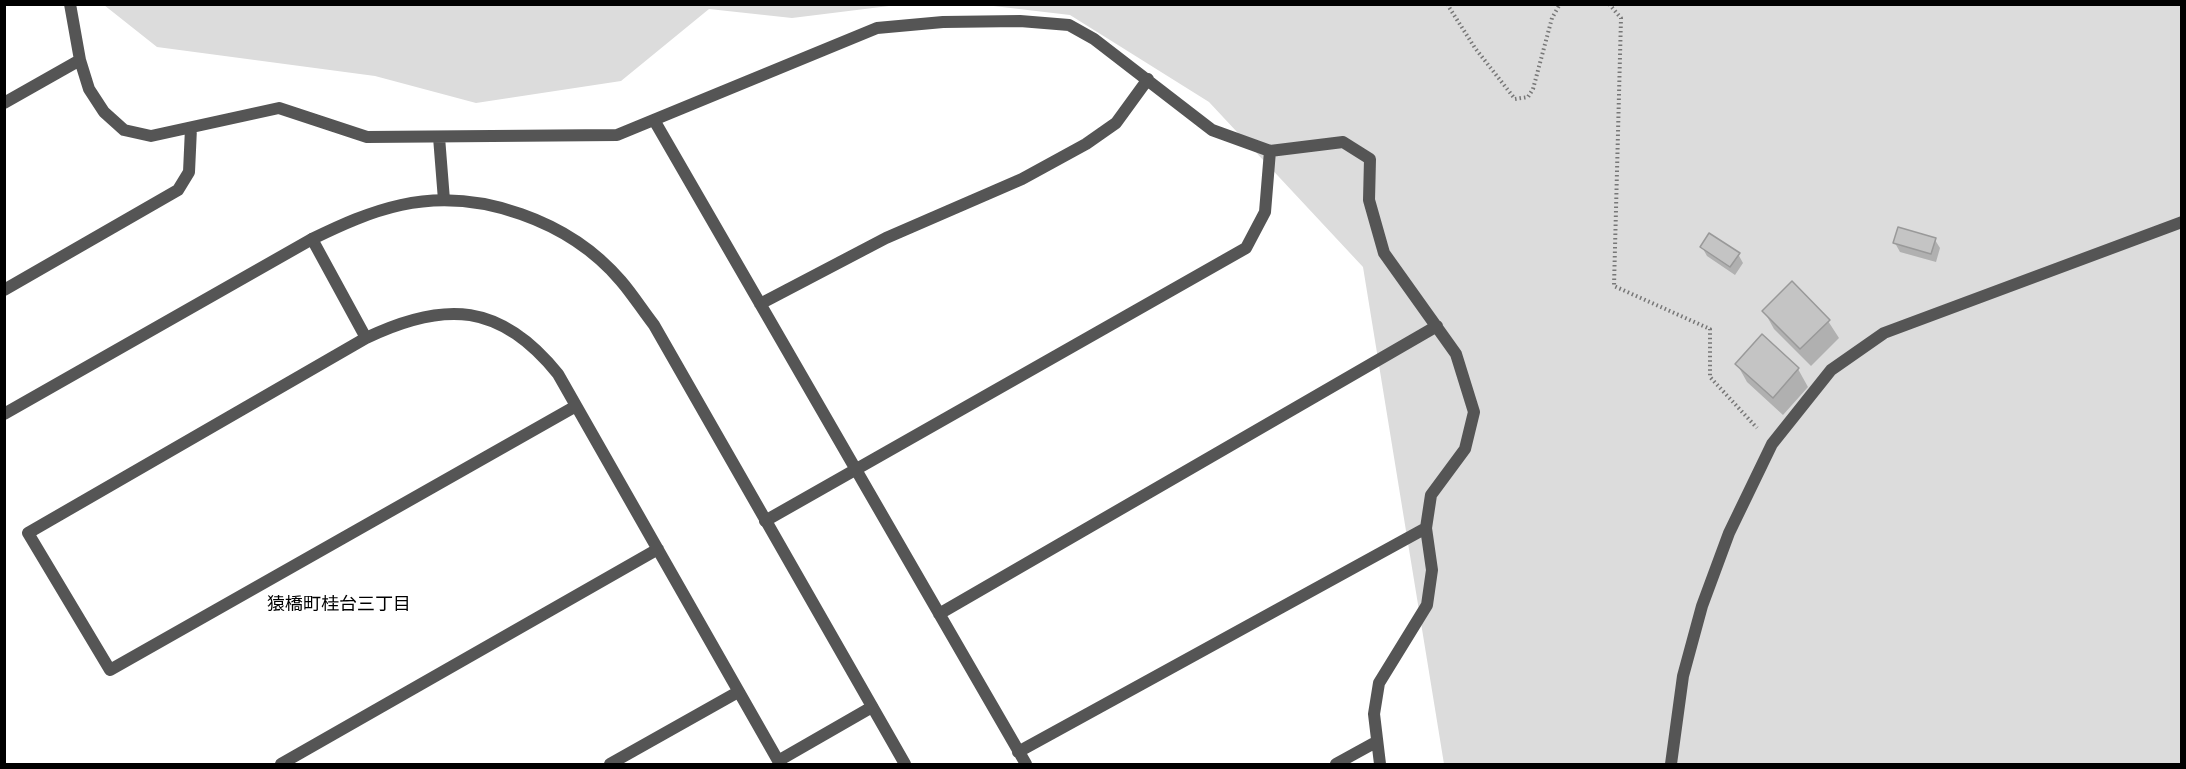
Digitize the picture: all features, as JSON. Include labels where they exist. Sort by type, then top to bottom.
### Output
[{"type":"street","points":[[70,4],[80,60],[94,97],[104,112],[124,130],[151,136],[279,108],[367,137],[617,135],[878,28],[932,23],[1020,21],[1069,25],[1112,50],[1212,130],[1270,151],[1343,142],[1370,159],[1369,200],[1384,253],[1456,354],[1474,412],[1465,449],[1431,495],[1426,528],[1432,570],[1427,605],[1379,683],[1374,714],[1380,765]]},
{"type":"street","points":[[4,103],[80,60]]},
{"type":"street","points":[[760,304],[886,238],[1022,179],[1086,144],[1116,123],[1148,80]]},
{"type":"street","points":[[654,120],[1026,765]]},
{"type":"street","points":[[4,290],[178,190],[189,172],[191,128]]},
{"type":"street","points":[[439,137],[444,200]]},
{"type":"street","points":[[765,521],[1246,248],[1265,212],[1270,151]]},
{"type":"street","points":[[4,414],[312,239],[359,216],[403,204],[444,200],[492,206],[541,223],[584,246],[621,280],[654,325],[905,765]]},
{"type":"street","points":[[1671,765],[1683,676],[1702,606],[1729,533],[1772,444],[1831,370],[1884,333],[2181,222]]},
{"type":"street","points":[[312,239],[366,338]]},
{"type":"street","points":[[576,406],[110,670],[28,533],[366,338],[394,325],[425,316],[458,312],[487,320],[516,334],[539,351],[558,374],[779,763],[872,707]]},
{"type":"street","points":[[939,614],[1437,326]]},
{"type":"street","points":[[1018,752],[1426,528]]},
{"type":"street","points":[[281,765],[658,549]]},
{"type":"street","points":[[610,765],[738,692]]},
{"type":"street","points":[[1336,765],[1376,742]]},
{"type":"path","points":[[1447,4],[1474,48],[1515,99],[1528,97],[1533,89],[1552,18],[1560,4]]},
{"type":"path","points":[[1609,4],[1621,18],[1614,286],[1710,329],[1710,377],[1772,444]]},
{"type":"shaded area","points":[[104,5],[897,5],[792,18],[709,9],[621,81],[476,103],[375,76],[157,47]]},
{"type":"shaded area","points":[[985,5],[2181,5],[2181,764],[1444,764],[1363,267],[1209,102],[1070,15]]},
{"type":"building","points":[[1898,227],[1936,238],[1931,254],[1893,243]]},
{"type":"building","points":[[1709,233],[1740,253],[1730,267],[1700,247]]},
{"type":"building","points":[[1792,281],[1830,320],[1800,349],[1762,311]]},
{"type":"building","points":[[1762,334],[1799,368],[1773,398],[1735,364]]},
{"type":"district","name":"猿橋町桂台三丁目","points":[[339,605]]}]
